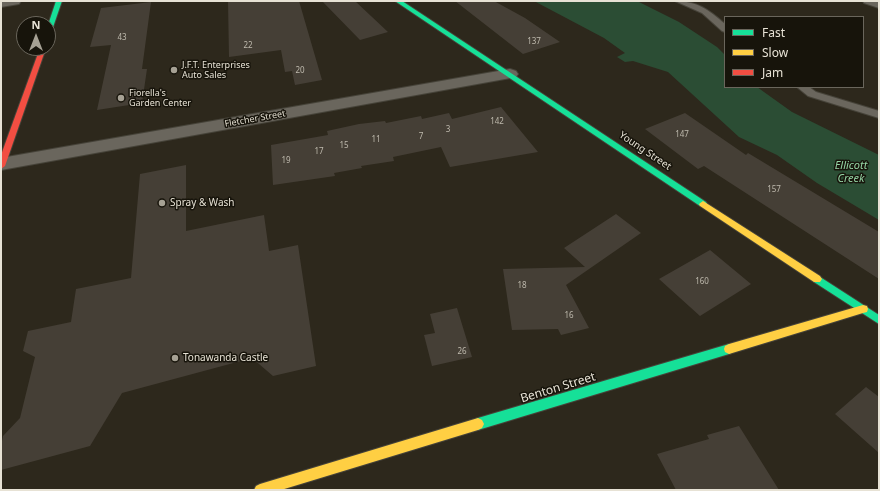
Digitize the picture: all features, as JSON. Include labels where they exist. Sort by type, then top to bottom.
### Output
[{"type":"street","points":[[1,2],[14,1]]},
{"type":"street","points":[[54,16],[59,1]]},
{"type":"street","name":"Young Street","points":[[398,1],[879,320]]},
{"type":"street","points":[[1,164],[40,56]]},
{"type":"street","name":"Fletcher Street","points":[[1,164],[510,74]]},
{"type":"street","name":"Benton Street","points":[[260,490],[863,309]]},
{"type":"lane","points":[[679,1],[705,11],[724,28]]},
{"type":"lane","points":[[867,1],[879,5]]},
{"type":"lane","points":[[803,88],[812,94],[879,115]]},
{"type":"water","name":"Ellicott Creek","points":[[534,1],[637,1],[679,22],[717,47],[724,54],[724,88],[758,88],[792,112],[879,155],[879,220],[817,183],[777,155],[739,137],[668,72],[633,61],[625,62],[617,57],[625,53],[604,38]]},
{"type":"building","points":[[228,1],[299,1],[322,80],[295,85],[292,71],[285,72],[281,50],[229,57]]},
{"type":"building","points":[[322,1],[355,1],[388,32],[360,40]]},
{"type":"building","points":[[455,1],[494,1],[525,18],[560,42],[523,54]]},
{"type":"building","points":[[151,2],[142,69],[147,69],[142,103],[97,110],[111,45],[90,47],[101,8]]},
{"type":"building","points":[[501,107],[538,152],[450,167],[441,147],[393,157],[394,161],[361,166],[362,168],[334,173],[335,176],[273,185],[271,145],[328,135],[327,131],[359,124],[385,121],[386,123],[421,116],[422,119],[449,113],[452,119]]},
{"type":"building","points":[[685,113],[746,155],[748,153],[879,232],[879,279],[704,166],[698,169],[645,129]]},
{"type":"building","name":"Tonawanda Castle","points":[[186,165],[186,231],[264,215],[269,251],[298,245],[316,366],[273,376],[252,358],[122,393],[90,446],[1,470],[1,446],[3,436],[20,418],[35,357],[23,351],[28,331],[71,322],[76,289],[131,278],[140,174]]},
{"type":"building","points":[[616,214],[641,233],[566,285],[589,328],[561,335],[558,329],[512,330],[503,269],[585,267],[564,248]]},
{"type":"building","points":[[710,250],[751,284],[700,316],[659,279]]},
{"type":"building","points":[[457,308],[472,357],[432,366],[424,335],[435,333],[430,314]]},
{"type":"building","points":[[866,387],[879,397],[879,453],[835,414]]},
{"type":"building","points":[[739,426],[779,490],[676,490],[657,454],[709,439],[707,435]]},
{"type":"traffic: fast","points":[[54,16],[59,1]]},
{"type":"traffic: fast","points":[[398,1],[703,204]]},
{"type":"traffic: fast","points":[[817,279],[879,320]]},
{"type":"traffic: fast","points":[[478,424],[729,349]]},
{"type":"traffic: slow","points":[[703,204],[817,279]]},
{"type":"traffic: slow","points":[[729,349],[863,309]]},
{"type":"traffic: slow","points":[[260,490],[478,424]]},
{"type":"traffic: jam","points":[[1,166],[40,56]]},
{"type":"place","name":"J.F.T. Enterprises Auto Sales","points":[[174,70]]},
{"type":"place","name":"Fiorella's Garden Center","points":[[121,98]]},
{"type":"place","name":"Spray & Wash","points":[[162,203]]},
{"type":"place","name":"Tonawanda Castle","points":[[175,358]]}]
